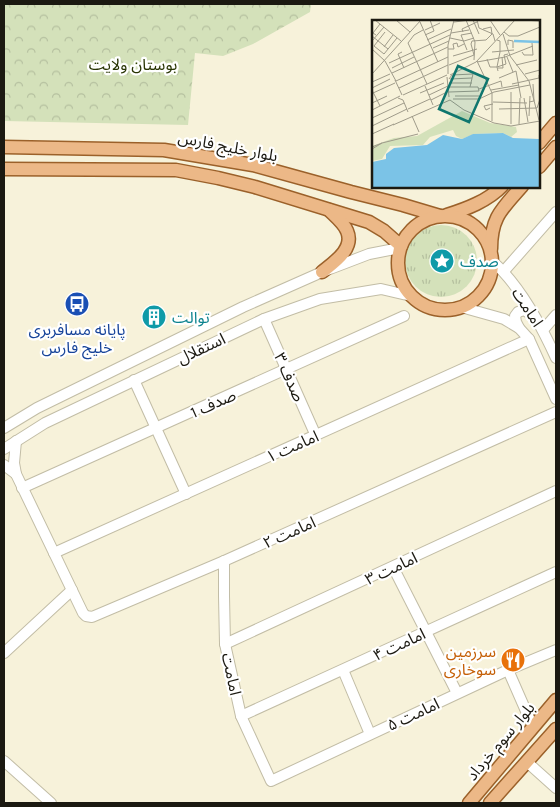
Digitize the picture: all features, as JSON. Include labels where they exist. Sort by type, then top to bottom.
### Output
[{"type":"main road","points":[[540,142],[556,123]]},
{"type":"main road","name":"بلوار خلیج فارس","points":[[4,147],[164,150],[253,165],[443,216]]},
{"type":"main road","points":[[540,166],[556,147]]},
{"type":"main road","name":"بلوار خلیج فارس","points":[[4,169],[176,170],[218,178],[255,187],[369,222],[384,231],[400,247]]},
{"type":"main road","points":[[500,188],[487,198],[460,211],[428,219],[416,226],[407,235],[400,247],[398,270],[401,281],[411,296],[420,303],[439,310],[451,310],[472,302],[480,294],[487,284],[491,273],[493,227],[505,205],[520,188]]},
{"type":"main road","points":[[322,272],[345,251],[349,238],[342,224],[327,208]]},
{"type":"main road","points":[[443,216],[462,219],[476,227],[486,239],[492,258]]},
{"type":"main road","name":"بلوار سوم خرداد","points":[[469,803],[556,700]]},
{"type":"main road","name":"بلوار سوم خرداد","points":[[490,803],[556,729]]},
{"type":"street","points":[[504,271],[556,212]]},
{"type":"street","name":"استقلال","points":[[4,428],[37,408],[225,315],[322,272],[370,254],[400,247]]},
{"type":"street","name":"امامت","points":[[492,258],[504,271],[536,319],[556,358]]},
{"type":"street","name":"استقلال","points":[[4,449],[45,423],[264,319],[320,299],[380,289],[411,296]]},
{"type":"street","name":"امامت","points":[[461,307],[504,319],[519,328],[529,339],[556,399]]},
{"type":"street","points":[[519,328],[515,316],[518,312],[524,310],[536,319]]},
{"type":"street","points":[[543,330],[556,315]]},
{"type":"street","name":"صدف 1","points":[[22,488],[404,316]]},
{"type":"street","name":"صدف ۳","points":[[264,319],[316,436]]},
{"type":"street","name":"امامت ۱","points":[[54,553],[529,339]]},
{"type":"street","points":[[134,380],[186,494]]},
{"type":"street","name":"امامت ۲","points":[[16,474],[82,613],[86,616],[92,616],[224,561],[556,412]]},
{"type":"street","points":[[16,441],[14,463],[16,474]]},
{"type":"street","points":[[4,465],[16,474]]},
{"type":"street","name":"امامت ۳","points":[[226,644],[556,491]]},
{"type":"street","name":"امامت","points":[[224,561],[226,644],[241,716],[272,780]]},
{"type":"street","points":[[392,567],[457,693]]},
{"type":"street","name":"امامت ۴","points":[[241,716],[556,572]]},
{"type":"street","points":[[4,653],[72,590]]},
{"type":"street","name":"امامت ۵","points":[[272,780],[457,693],[556,650]]},
{"type":"street","points":[[342,670],[370,734]]},
{"type":"street","points":[[508,670],[533,727]]},
{"type":"street","points":[[4,761],[51,803]]},
{"type":"street","points":[[527,762],[556,788]]},
{"type":"green space","name":"بوستان ولایت","points":[[4,4],[311,4],[310,12],[253,44],[223,56],[195,53],[188,125],[4,121]]},
{"type":"green space","points":[[441,225],[461,231],[471,241],[477,261],[471,281],[461,291],[441,297],[421,291],[411,281],[405,261],[411,241],[421,231]]},
{"type":"place","name":"صدف","points":[[442,261]]},
{"type":"place","name":"پایانه مسافربری خلیج فارس","points":[[77,304]]},
{"type":"place","name":"توالت","points":[[154,317]]},
{"type":"place","name":"سرزمین سوخاری","points":[[513,660]]}]
